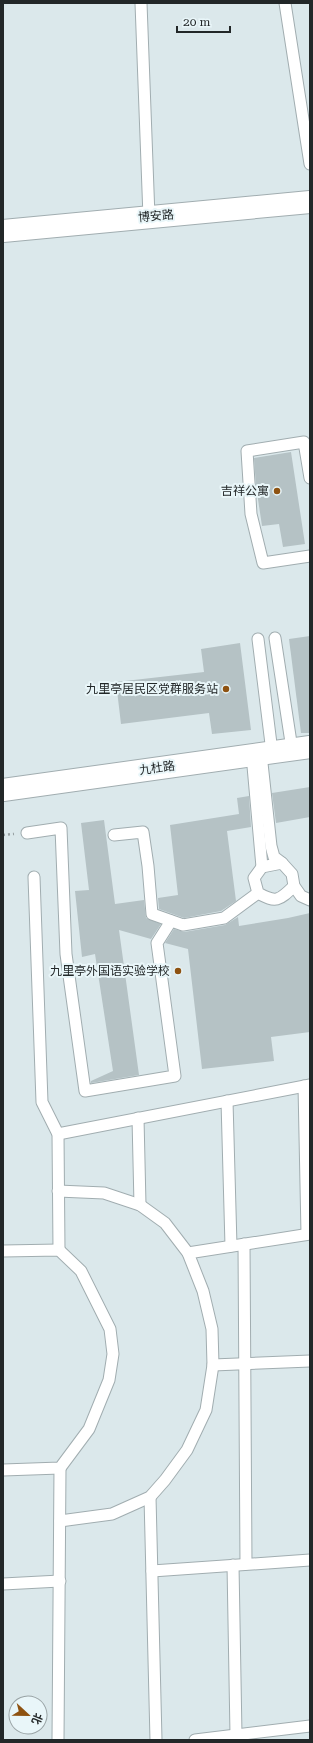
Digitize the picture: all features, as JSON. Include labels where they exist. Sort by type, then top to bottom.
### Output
[{"type":"street","name":"博安路","points":[[3,231],[310,202]]},
{"type":"street","name":"九杜路","points":[[3,790],[277,751]]},
{"type":"lane","points":[[141,3],[149,217]]},
{"type":"lane","points":[[285,3],[310,164]]},
{"type":"lane","points":[[310,478],[304,442],[247,451],[251,514],[263,563],[310,556]]},
{"type":"lane","points":[[275,638],[277,751],[272,846],[274,857],[292,874],[294,886],[300,896],[310,900]]},
{"type":"lane","points":[[258,639],[277,751],[262,867],[254,878],[258,893],[270,899],[282,898],[294,886]]},
{"type":"lane","points":[[27,833],[61,828],[66,954],[85,1091],[175,1076],[157,944],[172,921]]},
{"type":"lane","points":[[114,835],[143,832],[148,866],[152,914],[183,925],[224,918],[258,893]]},
{"type":"lane","points":[[262,867],[282,863]]},
{"type":"lane","points":[[34,876],[42,1102],[58,1134],[59,1250],[82,1272],[110,1328],[113,1354],[109,1380],[89,1429],[60,1468],[58,1740]]},
{"type":"lane","points":[[58,1134],[307,1085],[308,1234],[188,1253]]},
{"type":"lane","points":[[227,1101],[230,1246]]},
{"type":"lane","points":[[138,1118],[140,1205]]},
{"type":"lane","points":[[58,1191],[104,1193],[140,1205],[165,1223],[188,1253],[203,1291],[212,1329],[213,1365],[206,1410],[194,1437],[183,1456],[150,1497],[112,1514],[60,1521]]},
{"type":"lane","points":[[244,1244],[246,1564]]},
{"type":"lane","points":[[3,1252],[59,1250]]},
{"type":"lane","points":[[213,1365],[310,1361]]},
{"type":"lane","points":[[3,1470],[60,1468]]},
{"type":"lane","points":[[150,1497],[156,1740]]},
{"type":"lane","points":[[152,1571],[310,1560]]},
{"type":"lane","points":[[233,1565],[236,1735]]},
{"type":"lane","points":[[3,1584],[60,1581]]},
{"type":"lane","points":[[195,1740],[310,1726]]},
{"type":"building","name":"吉祥公寓","points":[[291,452],[305,544],[283,547],[279,524],[262,526],[256,486],[254,458]]},
{"type":"building","points":[[310,636],[310,733],[301,733],[289,639]]},
{"type":"building","points":[[240,643],[251,730],[212,734],[209,713],[121,724],[116,682],[204,672],[201,649]]},
{"type":"building","points":[[310,787],[310,817],[276,823],[272,793]]},
{"type":"building","points":[[249,796],[251,827],[227,831],[236,901],[221,911],[184,918],[159,909],[158,898],[178,895],[170,825],[239,814],[237,798]]},
{"type":"building","points":[[104,820],[115,904],[144,900],[146,918],[161,924],[151,939],[119,930],[139,1075],[91,1083],[91,1081],[113,1071],[95,954],[82,957],[75,891],[89,890],[81,823]]},
{"type":"building","points":[[310,913],[310,1032],[271,1037],[274,1061],[202,1069],[188,949],[165,943],[174,929],[184,932],[225,925],[238,917],[239,926]]},
{"type":"place","name":"吉祥公寓","points":[[277,491]]},
{"type":"place","name":"九里亭居民区党群服务站","points":[[226,689]]},
{"type":"place","name":"九里亭外国语实验学校","points":[[178,971]]}]
